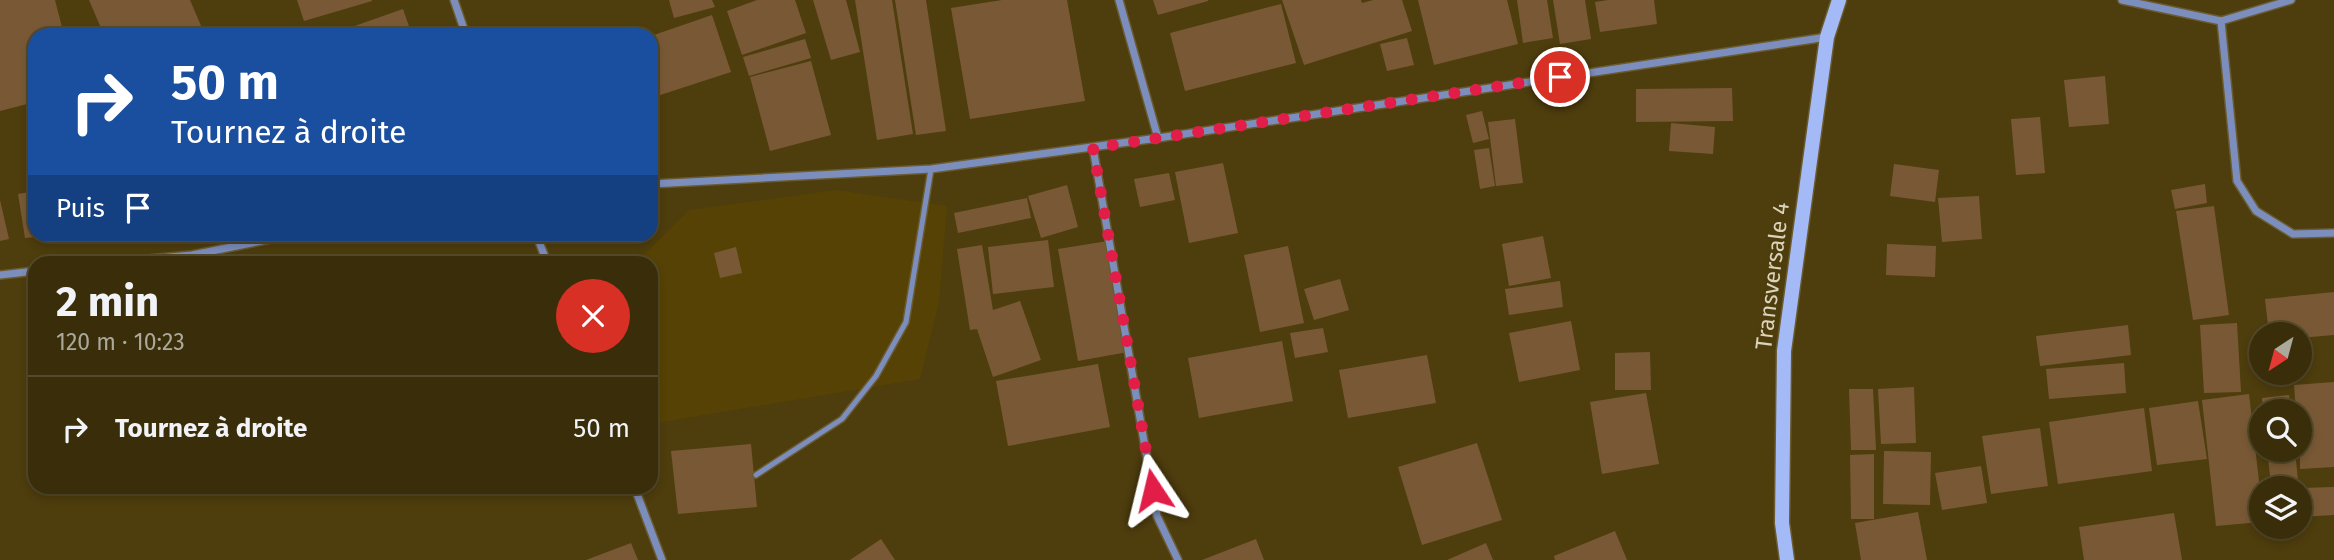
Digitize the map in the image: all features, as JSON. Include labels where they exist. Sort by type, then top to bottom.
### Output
[{"type":"main road","name":"Transversale 4","points":[[1787,560],[1783,523],[1784,351],[1827,37],[1839,0]]},
{"type":"street","points":[[454,0],[464,28]]},
{"type":"street","points":[[1119,0],[1158,138]]},
{"type":"street","points":[[2122,0],[2221,21],[2291,0]]},
{"type":"street","points":[[2221,21],[2237,181],[2256,211],[2293,234],[2334,233]]},
{"type":"street","points":[[658,184],[931,169],[1093,148],[1827,37]]},
{"type":"street","points":[[1093,148],[1157,516],[1178,560]]},
{"type":"street","points":[[181,256],[256,242]]},
{"type":"street","points":[[0,275],[28,272]]},
{"type":"street","points":[[637,494],[662,560]]},
{"type":"lane","points":[[757,475],[842,419],[876,376],[906,322],[931,169]]},
{"type":"shaded area","points":[[836,190],[947,206],[939,302],[920,379],[658,423],[658,256],[642,256],[689,210]]},
{"type":"building","points":[[0,0],[55,0],[62,28],[28,28],[28,104],[0,111]]},
{"type":"building","points":[[89,0],[190,0],[202,28],[101,28]]},
{"type":"building","points":[[297,0],[372,0],[372,1],[304,21]]},
{"type":"building","points":[[669,0],[712,0],[715,7],[674,18]]},
{"type":"building","points":[[757,0],[795,0],[806,33],[742,55],[727,11]]},
{"type":"building","points":[[813,0],[846,0],[860,52],[831,60]]},
{"type":"building","points":[[855,0],[892,0],[913,134],[877,140]]},
{"type":"building","points":[[895,0],[926,0],[946,131],[916,135]]},
{"type":"building","points":[[1002,0],[1067,0],[1085,101],[970,119],[951,8]]},
{"type":"building","points":[[1153,0],[1208,0],[1208,1],[1158,15]]},
{"type":"building","points":[[1282,0],[1361,0],[1362,3],[1373,0],[1402,0],[1412,31],[1304,65]]},
{"type":"building","points":[[1418,0],[1507,0],[1518,44],[1434,65]]},
{"type":"building","points":[[1517,0],[1547,0],[1553,38],[1523,43]]},
{"type":"building","points":[[1553,0],[1585,0],[1591,39],[1560,44]]},
{"type":"building","points":[[1654,0],[1657,24],[1600,32],[1595,2]]},
{"type":"building","points":[[1281,4],[1296,63],[1185,91],[1170,33]]},
{"type":"building","points":[[403,9],[410,28],[349,28]]},
{"type":"building","points":[[712,15],[731,72],[658,96],[658,34]]},
{"type":"building","points":[[1407,38],[1414,65],[1387,71],[1380,44]]},
{"type":"building","points":[[805,39],[811,58],[749,76],[743,57]]},
{"type":"building","points":[[811,61],[831,135],[770,151],[750,77]]},
{"type":"building","points":[[2105,76],[2109,124],[2069,127],[2064,80]]},
{"type":"building","points":[[1732,88],[1733,121],[1636,122],[1636,89]]},
{"type":"building","points":[[1482,111],[1489,139],[1473,143],[1466,115]]},
{"type":"building","points":[[2040,117],[2045,173],[2016,175],[2011,119]]},
{"type":"building","points":[[1515,119],[1523,183],[1496,186],[1488,122]]},
{"type":"building","points":[[1671,123],[1715,127],[1713,154],[1669,151]]},
{"type":"building","points":[[1489,148],[1495,186],[1480,189],[1474,150]]},
{"type":"building","points":[[1223,163],[1238,233],[1189,243],[1175,172]]},
{"type":"building","points":[[1894,164],[1939,170],[1935,202],[1890,196]]},
{"type":"building","points":[[1169,173],[1175,200],[1140,207],[1134,179]]},
{"type":"building","points":[[2205,184],[2207,203],[2175,209],[2171,190]]},
{"type":"building","points":[[1067,185],[1078,227],[1041,238],[1028,196]]},
{"type":"building","points":[[28,192],[28,238],[25,238],[18,194]]},
{"type":"building","points":[[1979,196],[1982,239],[1942,242],[1938,198]]},
{"type":"building","points":[[1027,198],[1031,218],[958,233],[954,213]]},
{"type":"building","points":[[0,200],[9,239],[0,241]]},
{"type":"building","points":[[2214,206],[2229,315],[2193,320],[2176,211]]},
{"type":"building","points":[[1543,236],[1551,278],[1509,286],[1502,244]]},
{"type":"building","points":[[1048,240],[1054,287],[993,294],[988,247]]},
{"type":"building","points":[[1108,241],[1128,352],[1078,361],[1058,249]]},
{"type":"building","points":[[1887,244],[1936,246],[1935,277],[1886,275]]},
{"type":"building","points":[[982,245],[993,310],[1020,301],[1041,360],[993,377],[977,329],[970,330],[957,249]]},
{"type":"building","points":[[1288,246],[1304,323],[1260,332],[1244,255]]},
{"type":"building","points":[[736,247],[742,273],[720,278],[714,253]]},
{"type":"building","points":[[1340,279],[1349,310],[1314,320],[1304,289]]},
{"type":"building","points":[[1560,281],[1563,307],[1509,315],[1505,289]]},
{"type":"building","points":[[2334,292],[2334,335],[2312,337],[2312,322],[2268,322],[2265,299]]},
{"type":"building","points":[[1571,321],[1580,370],[1519,382],[1509,333]]},
{"type":"building","points":[[2237,323],[2241,392],[2204,393],[2200,325]]},
{"type":"building","points":[[2128,325],[2131,355],[2040,366],[2036,336]]},
{"type":"building","points":[[1323,328],[1328,352],[1295,358],[1290,333]]},
{"type":"building","points":[[1282,341],[1293,401],[1199,418],[1188,358]]},
{"type":"building","points":[[1650,352],[1651,390],[1615,390],[1615,353]]},
{"type":"building","points":[[1427,355],[1436,403],[1348,418],[1339,370]]},
{"type":"building","points":[[2124,363],[2126,393],[2049,399],[2046,369]]},
{"type":"building","points":[[1098,364],[1110,427],[1008,446],[996,381]]},
{"type":"building","points":[[2334,382],[2334,467],[2300,469],[2300,462],[2312,462],[2312,399],[2295,399],[2294,385]]},
{"type":"building","points":[[1914,387],[1916,443],[1881,444],[1878,389]]},
{"type":"building","points":[[1849,389],[1873,389],[1876,450],[1851,450]]},
{"type":"building","points":[[1646,393],[1659,464],[1602,474],[1590,402]]},
{"type":"building","points":[[2249,394],[2249,462],[2257,462],[2258,476],[2249,476],[2249,523],[2216,526],[2202,400]]},
{"type":"building","points":[[2289,395],[2290,399],[2262,399]]},
{"type":"building","points":[[2198,401],[2207,459],[2157,465],[2149,408]]},
{"type":"building","points":[[2144,408],[2152,471],[2058,484],[2049,422]]},
{"type":"building","points":[[2040,428],[2048,486],[1991,494],[1982,436]]},
{"type":"building","points":[[1477,443],[1502,520],[1422,545],[1398,467]]},
{"type":"building","points":[[751,444],[757,507],[678,514],[671,451]]},
{"type":"building","points":[[1884,451],[1931,452],[1930,505],[1883,504]]},
{"type":"building","points":[[1874,454],[1874,519],[1851,519],[1850,455]]},
{"type":"building","points":[[2268,462],[2296,462],[2298,476],[2270,476]]},
{"type":"building","points":[[1981,466],[1987,503],[1942,510],[1935,473]]},
{"type":"building","points":[[2334,487],[2334,515],[2312,516],[2312,488]]},
{"type":"building","points":[[1918,512],[1927,560],[1861,560],[1855,523]]},
{"type":"building","points":[[2174,513],[2182,560],[2084,560],[2079,527]]},
{"type":"building","points":[[1615,531],[1627,560],[1555,560],[1554,556]]},
{"type":"building","points":[[881,539],[895,560],[850,560]]},
{"type":"building","points":[[1256,539],[1264,560],[1202,560]]},
{"type":"building","points":[[631,543],[638,560],[586,560]]},
{"type":"building","points":[[1486,543],[1493,560],[1447,560]]},
{"type":"route","points":[[1153,490],[1093,148],[1560,77]]}]
